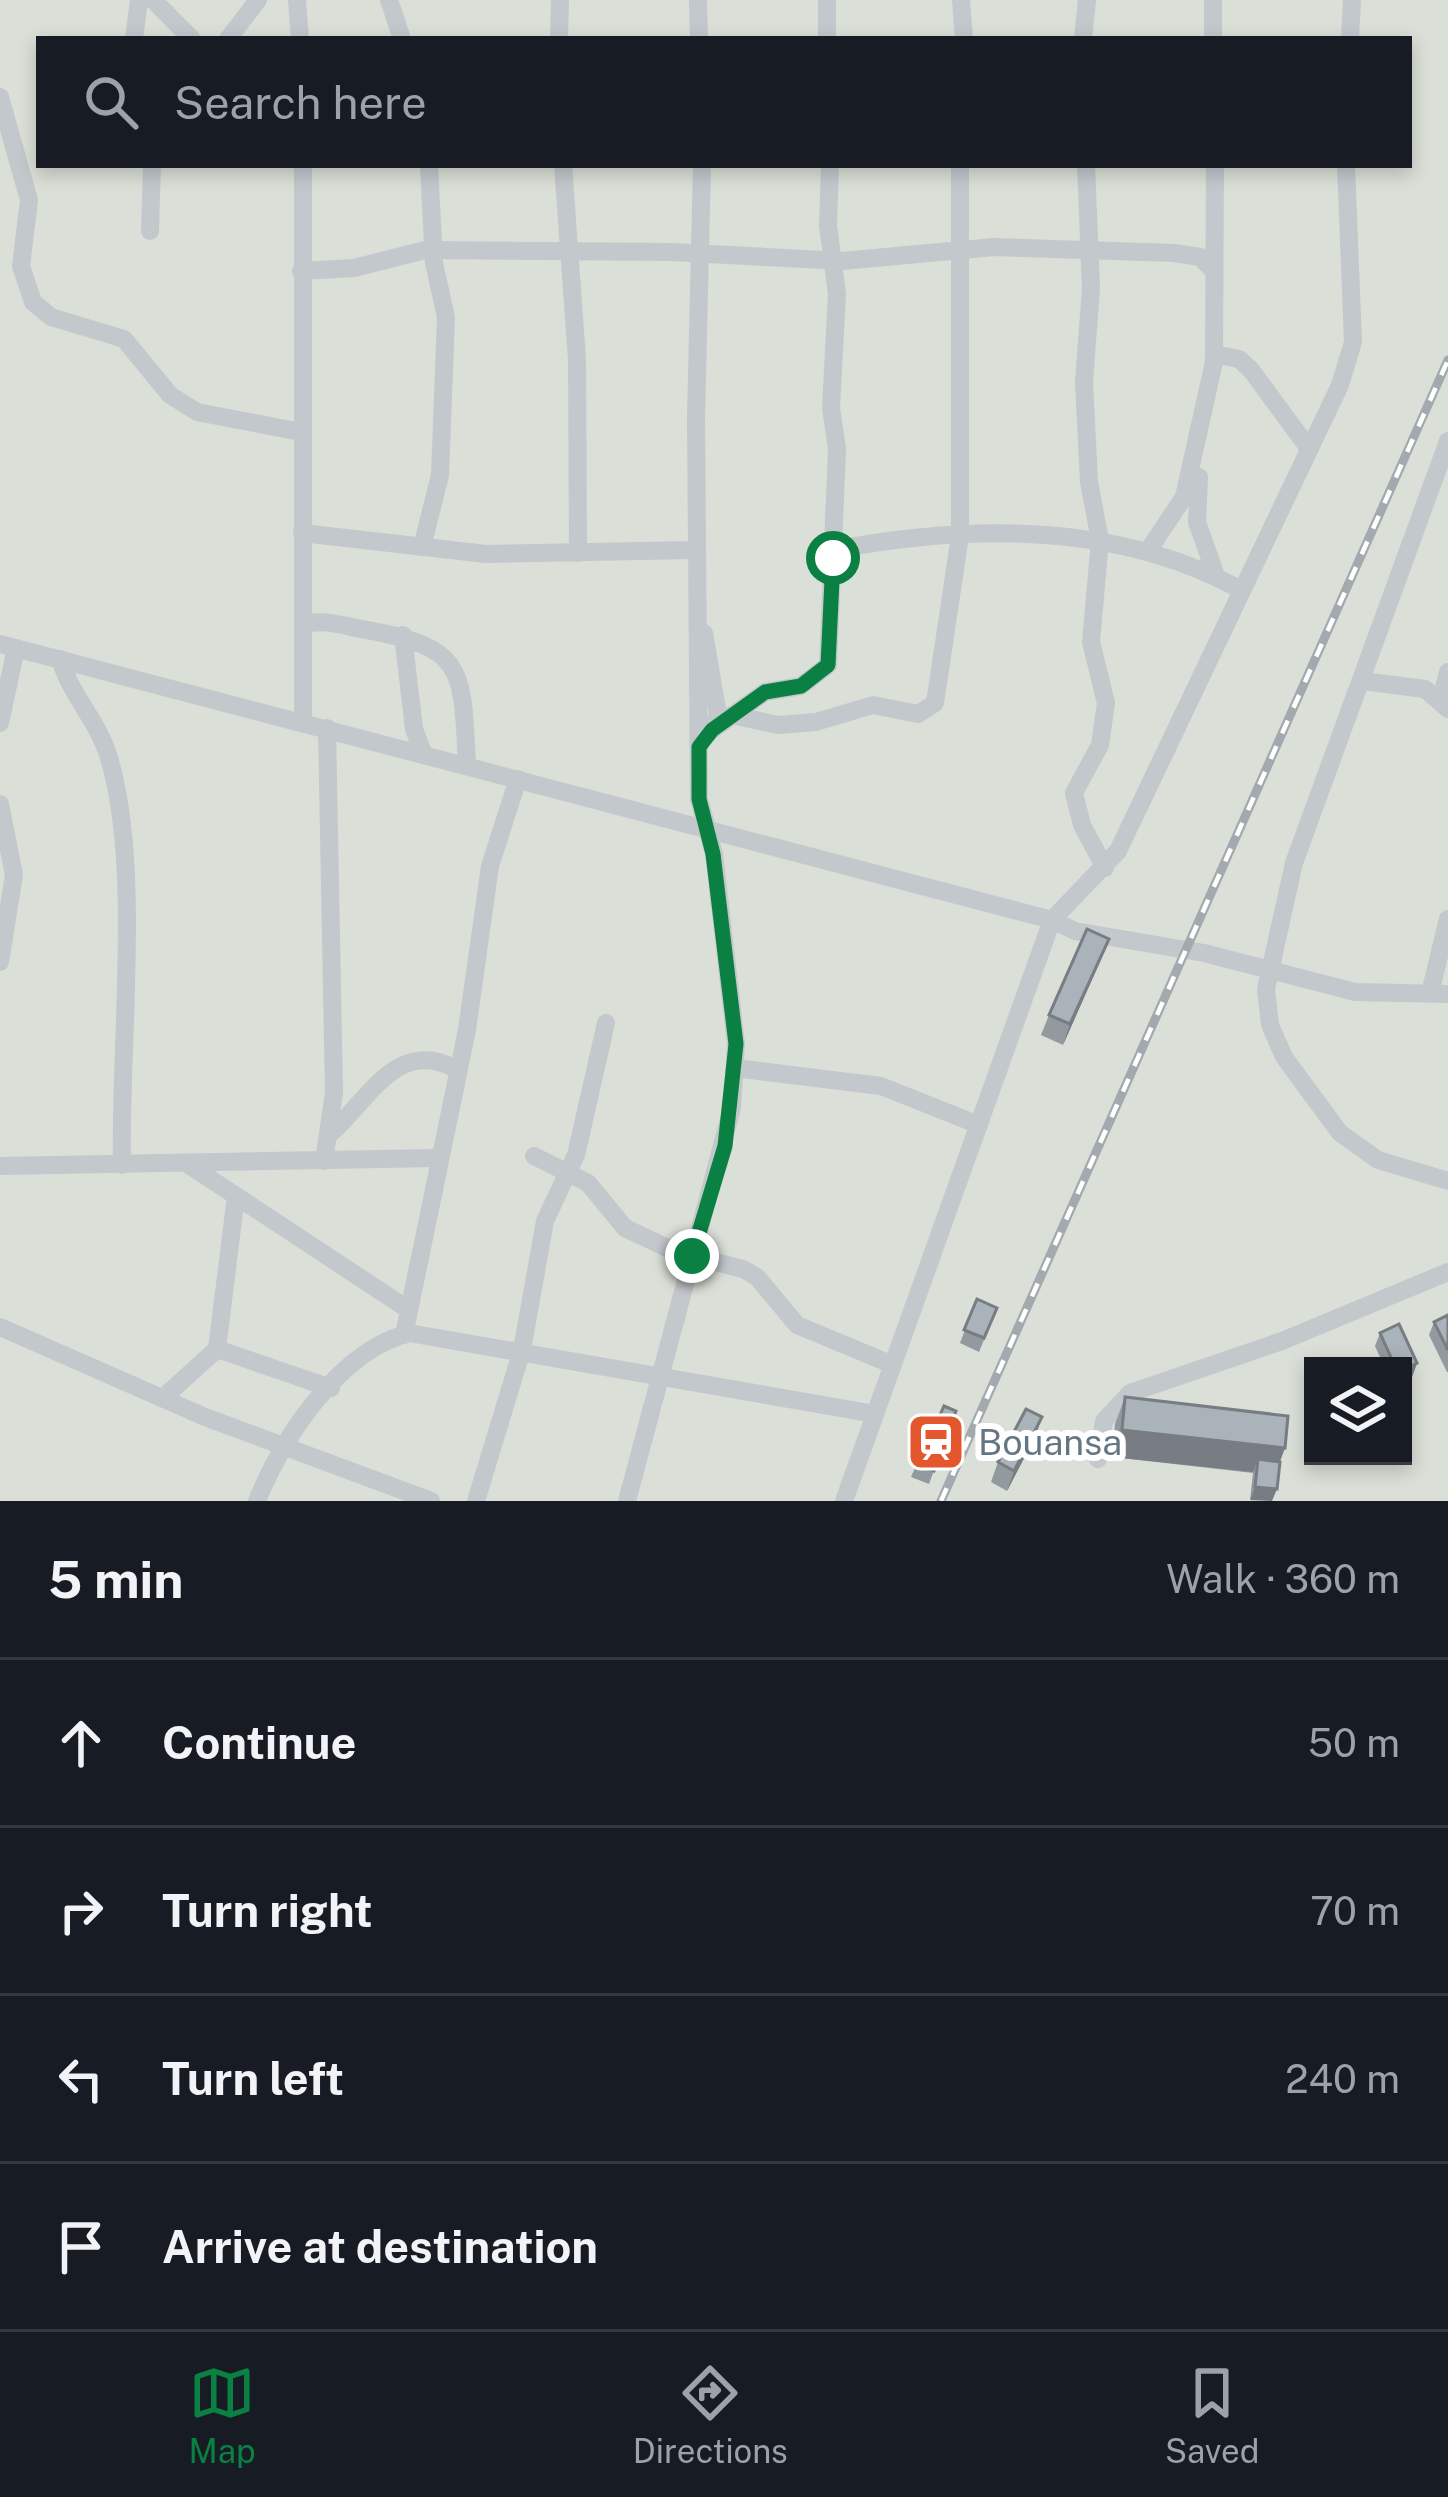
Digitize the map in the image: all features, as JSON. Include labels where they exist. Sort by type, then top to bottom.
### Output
[{"type":"street","points":[[134,36],[139,0]]},
{"type":"street","points":[[153,0],[189,36]]},
{"type":"street","points":[[230,36],[257,0]]},
{"type":"street","points":[[298,0],[300,36]]},
{"type":"street","points":[[389,0],[401,36]]},
{"type":"street","points":[[560,0],[560,36]]},
{"type":"street","points":[[698,0],[699,36]]},
{"type":"street","points":[[827,0],[827,36]]},
{"type":"street","points":[[961,0],[964,36]]},
{"type":"street","points":[[1083,36],[1087,0]]},
{"type":"street","points":[[1213,36],[1214,0]]},
{"type":"street","points":[[1350,36],[1352,0]]},
{"type":"street","points":[[0,97],[29,200],[21,266],[33,302],[51,317],[124,339],[181,404],[260,427],[301,432]]},
{"type":"street","points":[[150,231],[152,168]]},
{"type":"street","points":[[300,168],[303,722]]},
{"type":"street","points":[[422,547],[442,451],[446,317],[434,252],[429,168]]},
{"type":"street","points":[[563,168],[577,359],[578,553]]},
{"type":"street","points":[[630,1499],[659,1375],[725,1146],[735,1068],[732,1004],[699,799],[696,550],[702,168]]},
{"type":"street","points":[[712,730],[765,692],[812,680],[828,665],[833,550],[830,168]]},
{"type":"street","points":[[732,715],[778,725],[816,722],[873,705],[918,714],[932,708],[947,647],[960,536],[960,168]]},
{"type":"street","points":[[1086,168],[1090,250],[1084,382],[1088,482],[1100,540],[1091,642],[1106,703],[1104,732],[1074,793],[1089,842],[1105,868]]},
{"type":"street","points":[[1148,551],[1184,497],[1214,354],[1215,168]]},
{"type":"street","points":[[844,1501],[1052,920],[1105,868],[1143,803],[1307,446],[1340,386],[1353,342],[1346,168]]},
{"type":"street","points":[[301,271],[354,268],[415,251],[702,253],[834,260],[962,251],[1090,250],[1194,256],[1213,270]]},
{"type":"street","points":[[1214,354],[1239,359],[1251,370],[1307,446]]},
{"type":"street","points":[[1199,428],[1197,522],[1216,576]]},
{"type":"street","points":[[1448,441],[1294,863],[1268,971],[1266,1004],[1276,1041],[1321,1111],[1359,1150],[1448,1181]]},
{"type":"street","points":[[302,533],[486,554],[696,550]]},
{"type":"street","points":[[833,550],[960,536],[1100,540],[1148,551],[1241,590]]},
{"type":"street","points":[[697,620],[712,666],[718,715],[699,747]]},
{"type":"street","points":[[303,624],[331,621],[403,635],[434,647],[452,667],[467,765]]},
{"type":"street","points":[[403,635],[414,729],[423,753]]},
{"type":"street","points":[[0,723],[8,646],[1052,920],[1076,932],[1204,952],[1354,992],[1439,993],[1448,919]]},
{"type":"street","points":[[60,659],[75,699],[108,754],[115,782],[124,930],[122,1165]]},
{"type":"street","points":[[1362,681],[1395,681],[1444,704],[1448,672]]},
{"type":"street","points":[[324,1161],[332,1132],[327,728]]},
{"type":"street","points":[[404,1335],[475,988],[490,866],[518,779]]},
{"type":"street","points":[[0,805],[14,874],[0,962]]},
{"type":"street","points":[[476,1501],[522,1350],[545,1221],[584,1127],[606,1023]]},
{"type":"street","points":[[332,1132],[398,1066],[438,1059],[456,1070]]},
{"type":"street","points":[[735,1068],[881,1086],[979,1125]]},
{"type":"street","points":[[535,1156],[588,1183],[614,1222],[692,1256],[743,1269],[757,1277],[797,1325],[892,1365]]},
{"type":"street","points":[[0,1166],[437,1158]]},
{"type":"street","points":[[186,1163],[406,1308]]},
{"type":"street","points":[[164,1397],[218,1349],[236,1196]]},
{"type":"street","points":[[1099,1459],[1104,1420],[1130,1393],[1282,1341],[1448,1272]]},
{"type":"street","points":[[0,1327],[283,1448],[431,1501]]},
{"type":"street","points":[[257,1501],[283,1448],[331,1388],[371,1350],[424,1332],[875,1414]]},
{"type":"street","points":[[218,1349],[331,1388]]},
{"type":"shaded area","points":[[0,0],[1448,0],[1448,1501],[0,1501]]},
{"type":"building","points":[[1087,929],[1109,939],[1070,1024],[1049,1015]]},
{"type":"building","points":[[977,1299],[997,1308],[984,1338],[964,1330]]},
{"type":"building","points":[[1448,1315],[1448,1350],[1434,1322]]},
{"type":"building","points":[[1399,1324],[1417,1363],[1412,1366],[1412,1357],[1391,1357],[1380,1333]]},
{"type":"building","points":[[1125,1397],[1288,1416],[1285,1448],[1122,1430]]},
{"type":"building","points":[[944,1406],[956,1411],[940,1451],[927,1445]]},
{"type":"building","points":[[1026,1409],[1042,1417],[1014,1471],[998,1462]]},
{"type":"building","points":[[923,1449],[940,1457],[934,1471],[916,1463]]},
{"type":"building","points":[[1258,1459],[1280,1462],[1277,1489],[1255,1487]]},
{"type":"railway","points":[[941,1501],[1448,360]]},
{"type":"place","name":"Bouansa","points":[[936,1442]]},
{"type":"route","points":[[692,1256],[725,1146],[736,1044],[713,854],[700,808],[699,747],[712,730],[765,692],[801,686],[828,665],[833,558]]}]
